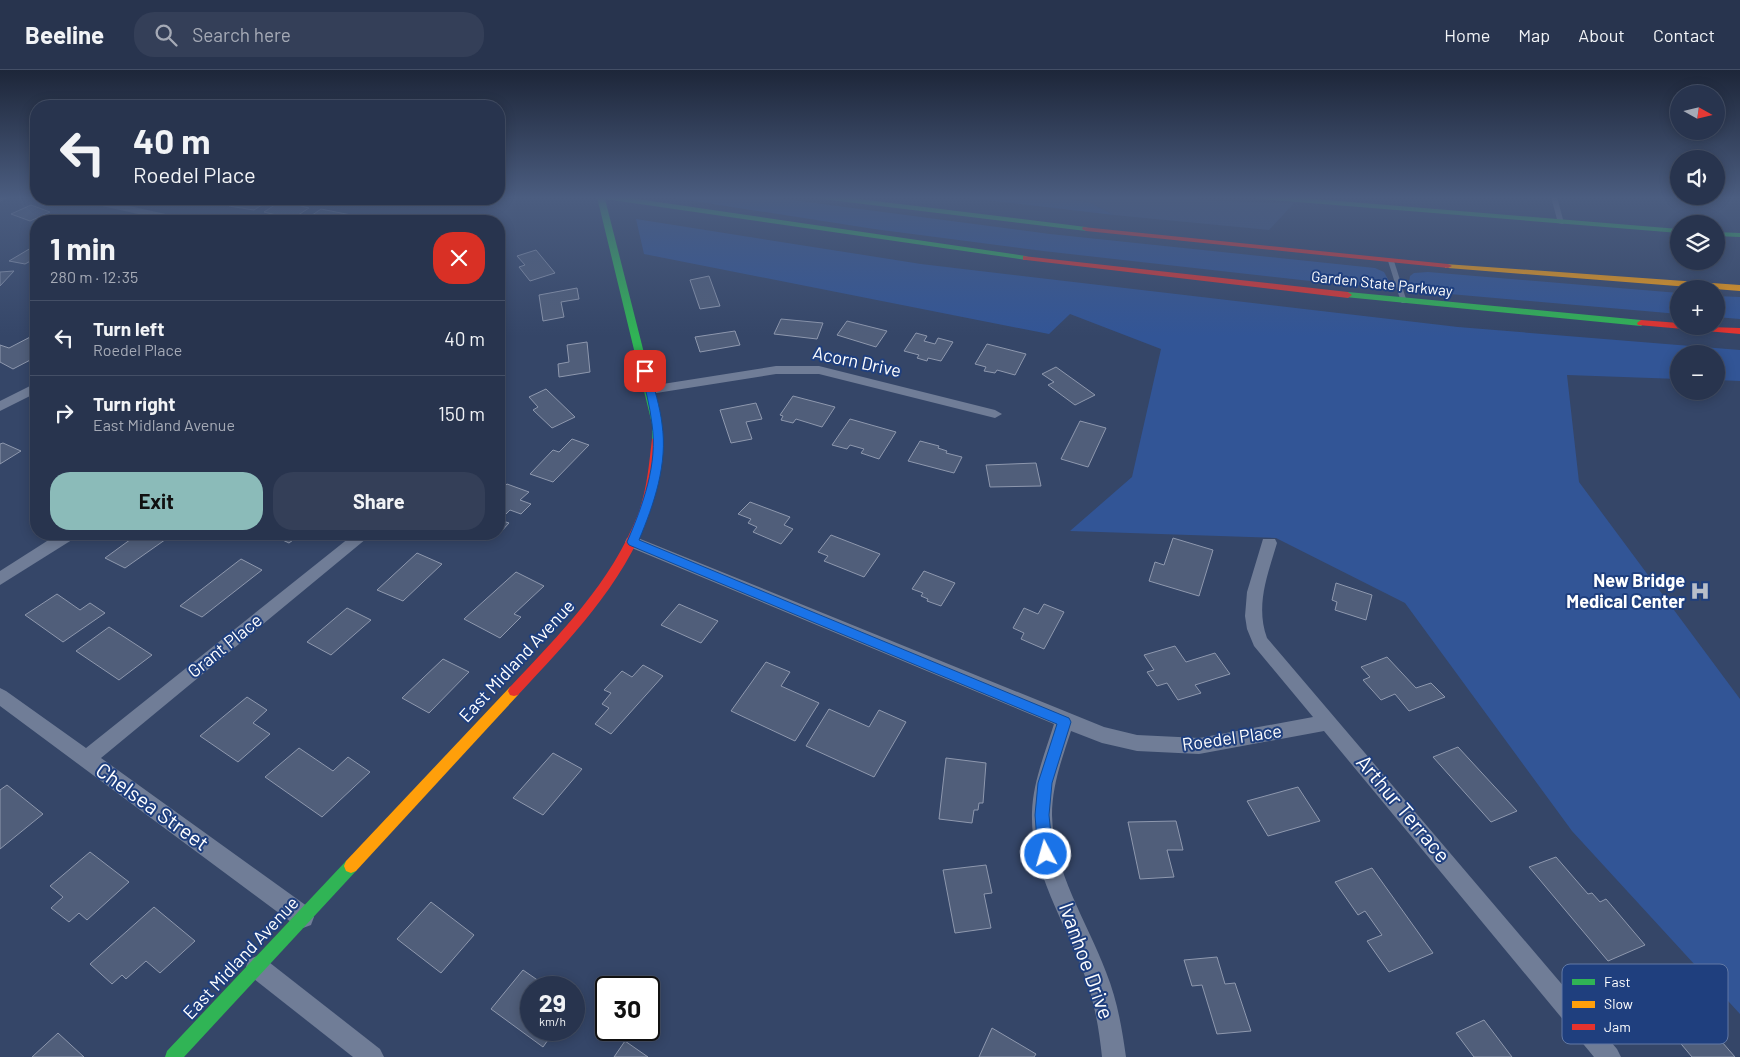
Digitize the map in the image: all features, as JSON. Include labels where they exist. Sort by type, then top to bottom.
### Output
[{"type":"main road","name":"East Midland Avenue","points":[[173,1057],[578,622],[615,573],[633,542],[649,503],[659,450],[657,424],[650,390],[613,243]]},
{"type":"main road","name":"Garden State Parkway","points":[[915,243],[984,253],[1404,302],[1740,331]]},
{"type":"main road","name":"Garden State Parkway","points":[[1217,243],[1391,261],[1740,288]]},
{"type":"street","name":"Acorn Drive","points":[[650,390],[776,370],[818,370],[995,414]]},
{"type":"street","points":[[0,407],[30,390]]},
{"type":"street","points":[[0,579],[60,540]]},
{"type":"street","name":"Grant Place","points":[[86,759],[357,540]]},
{"type":"street","name":"Roedel Place","points":[[633,542],[1064,722],[1102,736],[1137,743],[1199,746],[1330,722]]},
{"type":"street","name":"Arthur Terrace","points":[[1270,543],[1253,600],[1252,617],[1258,635],[1562,1001]]},
{"type":"street","name":"Chelsea Street","points":[[0,696],[303,918]]},
{"type":"street","name":"Ivanhoe Drive","points":[[1064,722],[1045,783],[1042,815],[1046,854],[1096,974],[1111,1029],[1114,1057]]},
{"type":"street","points":[[257,967],[372,1057]]},
{"type":"street","name":"Arthur Terrace","points":[[1598,1044],[1609,1057]]},
{"type":"lane","points":[[1391,261],[1404,302]]},
{"type":"shaded area","points":[[641,243],[788,243],[921,264],[1458,327],[1679,345],[1670,345],[1670,379],[1567,375],[1579,482],[1740,699],[1740,1014],[1728,1001],[1728,964],[1694,964],[1572,831],[1405,603],[1276,538],[1070,531],[1132,477],[1161,349],[1070,314],[1049,334],[644,254]]},
{"type":"shaded area","points":[[982,243],[1137,243],[1375,268],[1384,272],[1390,283],[1382,287],[1328,283]]},
{"type":"shaded area","points":[[1428,272],[1670,292],[1670,313],[1427,292],[1415,288],[1409,282],[1410,276],[1414,273]]},
{"type":"shaded area","points":[[1725,296],[1740,297],[1740,319],[1725,318]]},
{"type":"shaded area","points":[[1725,349],[1740,350],[1740,381],[1725,380]]},
{"type":"building","points":[[30,249],[30,261],[25,264],[9,261]]},
{"type":"building","points":[[536,250],[555,273],[530,281],[519,267],[525,265],[517,256]]},
{"type":"building","points":[[14,271],[0,286],[0,272]]},
{"type":"building","points":[[709,276],[720,306],[700,309],[690,280]]},
{"type":"building","points":[[577,288],[579,299],[561,302],[564,317],[543,321],[539,295]]},
{"type":"building","points":[[781,319],[823,323],[817,339],[774,334]]},
{"type":"building","points":[[847,321],[887,331],[876,347],[837,335]]},
{"type":"building","points":[[735,331],[740,345],[700,352],[695,337]]},
{"type":"building","points":[[916,333],[927,336],[924,341],[935,344],[938,338],[953,342],[941,361],[928,358],[927,361],[917,358],[919,355],[904,351]]},
{"type":"building","points":[[30,337],[30,360],[13,369],[0,362],[0,345],[9,348]]},
{"type":"building","points":[[587,342],[590,372],[559,377],[558,364],[569,362],[567,345]]},
{"type":"building","points":[[987,344],[1026,354],[1015,375],[997,370],[995,373],[984,371],[986,367],[975,364]]},
{"type":"building","points":[[1056,367],[1095,395],[1075,405],[1048,385],[1054,382],[1042,374]]},
{"type":"building","points":[[546,389],[575,417],[552,428],[533,410],[538,407],[529,397]]},
{"type":"building","points":[[793,396],[835,407],[822,427],[796,419],[793,423],[781,420],[783,416],[780,415]]},
{"type":"building","points":[[756,403],[762,419],[746,422],[752,439],[731,443],[720,410]]},
{"type":"building","points":[[850,419],[896,432],[879,459],[861,453],[864,449],[850,445],[847,449],[832,445]]},
{"type":"building","points":[[1080,421],[1106,428],[1088,467],[1061,459]]},
{"type":"building","points":[[572,439],[589,445],[553,482],[530,474],[553,450],[559,452]]},
{"type":"building","points":[[920,441],[939,446],[938,448],[947,451],[946,453],[962,457],[954,473],[908,461]]},
{"type":"building","points":[[3,443],[21,451],[0,464],[0,444]]},
{"type":"building","points":[[1036,463],[1041,486],[990,487],[986,465]]},
{"type":"building","points":[[507,484],[529,492],[520,500],[531,504],[521,514],[510,510],[505,515],[505,486]]},
{"type":"building","points":[[750,502],[790,517],[784,525],[793,529],[781,544],[753,532],[757,527],[748,523],[751,519],[738,514]]},
{"type":"building","points":[[831,535],[880,554],[864,577],[824,561],[828,556],[818,552]]},
{"type":"building","points":[[1173,538],[1213,550],[1199,596],[1149,581],[1155,562],[1164,565]]},
{"type":"building","points":[[130,540],[165,540],[125,568],[105,558]]},
{"type":"building","points":[[417,553],[442,564],[403,601],[377,590]]},
{"type":"building","points":[[241,559],[262,570],[202,617],[180,606]]},
{"type":"building","points":[[924,571],[955,583],[941,606],[927,601],[928,599],[921,596],[923,593],[912,589]]},
{"type":"building","points":[[516,572],[544,586],[514,614],[521,617],[500,638],[464,619]]},
{"type":"building","points":[[1336,583],[1372,595],[1366,620],[1335,610],[1337,602],[1332,600]]},
{"type":"building","points":[[57,594],[80,610],[90,603],[105,613],[63,642],[25,615]]},
{"type":"building","points":[[679,604],[718,621],[701,643],[661,625]]},
{"type":"building","points":[[1044,604],[1064,612],[1044,649],[1021,639],[1024,633],[1013,628],[1024,608],[1038,614]]},
{"type":"building","points":[[347,608],[371,620],[331,655],[307,642]]},
{"type":"building","points":[[109,627],[152,655],[119,680],[76,651]]},
{"type":"building","points":[[1175,646],[1186,662],[1215,653],[1230,674],[1195,685],[1201,693],[1178,700],[1167,683],[1157,686],[1147,672],[1154,670],[1144,655]]},
{"type":"building","points":[[1387,657],[1416,688],[1431,683],[1445,697],[1409,711],[1395,694],[1381,700],[1363,680],[1370,677],[1361,667]]},
{"type":"building","points":[[443,659],[469,672],[429,713],[402,698]]},
{"type":"building","points":[[766,662],[790,672],[781,686],[819,703],[795,741],[731,711]]},
{"type":"building","points":[[643,665],[663,676],[611,734],[595,724],[609,708],[602,704],[611,693],[604,690],[622,671],[632,677]]},
{"type":"building","points":[[247,697],[267,710],[253,723],[270,734],[238,762],[200,736]]},
{"type":"building","points":[[829,709],[869,727],[879,710],[906,722],[874,777],[806,746]]},
{"type":"building","points":[[1458,747],[1517,811],[1491,822],[1433,757]]},
{"type":"building","points":[[299,748],[333,771],[348,757],[370,772],[322,817],[265,777]]},
{"type":"building","points":[[553,753],[582,769],[543,815],[513,798]]},
{"type":"building","points":[[946,758],[986,763],[983,803],[979,803],[978,810],[974,810],[972,823],[939,819]]},
{"type":"building","points":[[7,785],[43,814],[0,849],[0,790]]},
{"type":"building","points":[[1298,787],[1320,821],[1268,836],[1247,801]]},
{"type":"building","points":[[1176,821],[1183,850],[1167,850],[1174,877],[1140,879],[1128,822]]},
{"type":"building","points":[[90,852],[129,882],[87,920],[79,913],[69,922],[51,908],[63,897],[50,886]]},
{"type":"building","points":[[1556,857],[1588,894],[1592,893],[1600,902],[1606,899],[1645,945],[1608,961],[1529,867]]},
{"type":"building","points":[[986,865],[992,893],[984,894],[991,928],[955,933],[943,870]]},
{"type":"building","points":[[1372,868],[1433,953],[1389,972],[1367,941],[1382,935],[1365,911],[1358,915],[1335,882]]},
{"type":"building","points":[[431,902],[474,935],[441,973],[397,939]]},
{"type":"building","points":[[154,907],[195,941],[160,973],[146,961],[126,979],[122,975],[112,984],[90,964]]},
{"type":"building","points":[[1217,957],[1225,984],[1235,983],[1251,1031],[1217,1034],[1202,985],[1192,986],[1184,960]]},
{"type":"building","points":[[523,970],[532,976],[520,976],[520,1030],[491,1009]]},
{"type":"building","points":[[1484,1020],[1512,1057],[1474,1057],[1456,1033]]},
{"type":"building","points":[[992,1028],[1036,1054],[1034,1057],[979,1057]]},
{"type":"building","points":[[58,1033],[84,1057],[32,1057]]},
{"type":"building","points":[[535,1041],[547,1041],[543,1047]]},
{"type":"building","points":[[625,1041],[648,1057],[614,1057]]},
{"type":"building","points":[[1681,1044],[1724,1044],[1735,1057],[1692,1057]]},
{"type":"traffic: fast","points":[[612,243],[657,424],[657,439]]},
{"type":"traffic: fast","points":[[923,243],[1026,258]]},
{"type":"traffic: fast","points":[[1348,295],[1641,323]]},
{"type":"traffic: fast","points":[[173,1057],[351,866]]},
{"type":"traffic: slow","points":[[1448,266],[1740,288]]},
{"type":"traffic: slow","points":[[351,866],[514,691]]},
{"type":"traffic: jam","points":[[1224,243],[1448,266]]},
{"type":"traffic: jam","points":[[1026,258],[1348,295]]},
{"type":"traffic: jam","points":[[1641,323],[1740,331]]},
{"type":"traffic: jam","points":[[514,691],[588,608],[610,578],[629,546],[644,513],[653,477],[657,439]]},
{"type":"place","name":"New Bridge Medical Center","points":[[1700,591]]},
{"type":"route","points":[[645,371],[657,424],[659,450],[649,503],[633,542],[1064,722],[1045,783],[1042,815],[1046,854]]}]
